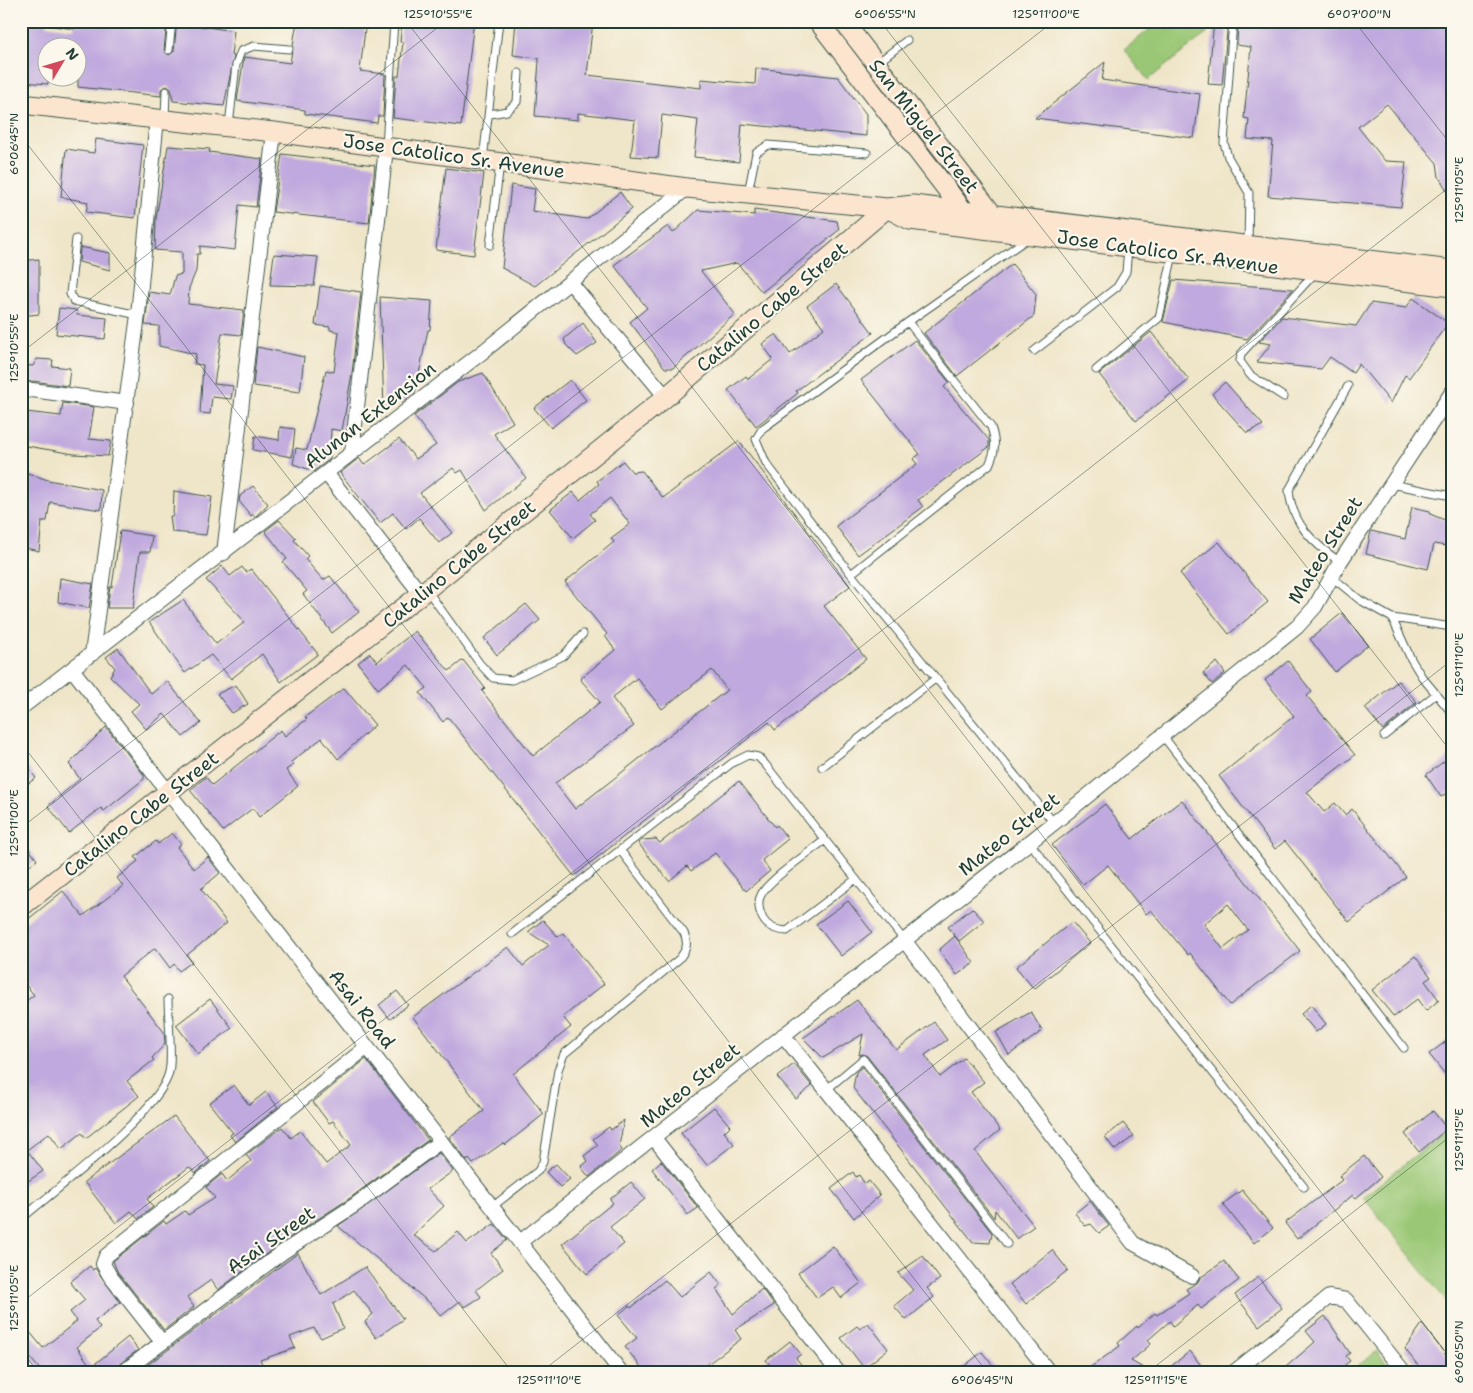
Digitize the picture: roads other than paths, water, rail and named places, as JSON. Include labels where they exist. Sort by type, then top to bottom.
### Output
[{"type":"main road","name":"San Miguel Street","points":[[818,21],[976,228]]},
{"type":"main road","name":"San Miguel Street","points":[[842,21],[1006,231]]},
{"type":"main road","name":"Jose Catolico Sr. Avenue","points":[[21,104],[274,132],[687,188],[887,208],[913,205],[1452,270]]},
{"type":"main road","name":"Jose Catolico Sr. Avenue","points":[[887,208],[910,220],[1034,234],[1316,272],[1452,287]]},
{"type":"main road","name":"Catalino Cabe Street","points":[[21,907],[424,592],[666,397],[887,208]]},
{"type":"street","points":[[92,654],[127,402],[161,119]]},
{"type":"street","points":[[224,553],[274,132]]},
{"type":"street","points":[[352,452],[386,148]]},
{"type":"street","name":"Alunan Extension","points":[[21,708],[224,553],[687,188]]},
{"type":"street","points":[[570,282],[666,397]]},
{"type":"street","points":[[21,392],[32,390],[127,402]]},
{"type":"street","name":"Mateo Street","points":[[520,1242],[1054,823],[1298,627],[1315,606],[1389,484],[1452,392]]},
{"type":"street","points":[[326,473],[424,592]]},
{"type":"street","name":"Asai Road","points":[[72,669],[621,1372]]},
{"type":"street","points":[[904,940],[1132,1243],[1192,1276]]},
{"type":"street","points":[[783,1035],[1049,1372]]},
{"type":"street","points":[[162,1342],[110,1276],[104,1264],[106,1256],[367,1046]]},
{"type":"street","points":[[654,1138],[838,1372]]},
{"type":"street","name":"Asai Street","points":[[123,1372],[282,1252],[355,1205],[441,1141]]},
{"type":"street","points":[[1234,1372],[1329,1297],[1346,1300],[1404,1372]]},
{"type":"lane","points":[[169,50],[172,21]]},
{"type":"lane","points":[[386,148],[394,21]]},
{"type":"lane","points":[[490,245],[490,114],[500,21]]},
{"type":"lane","points":[[1234,21],[1224,143],[1228,158],[1249,193],[1248,245]]},
{"type":"lane","points":[[876,64],[907,40]]},
{"type":"lane","points":[[229,127],[236,65],[241,51],[254,46],[288,49]]},
{"type":"lane","points":[[490,114],[508,111],[517,102],[519,73]]},
{"type":"lane","points":[[161,119],[166,91]]},
{"type":"lane","points":[[748,194],[756,153],[768,145],[867,153]]},
{"type":"lane","points":[[1034,234],[908,322],[762,429],[756,439],[766,463],[851,574],[1054,823]]},
{"type":"lane","points":[[76,239],[70,294],[74,301],[138,315]]},
{"type":"lane","points":[[1034,351],[1117,287],[1126,272],[1128,248]]},
{"type":"lane","points":[[1096,370],[1159,318],[1173,254]]},
{"type":"lane","points":[[1284,397],[1250,375],[1240,361],[1241,354],[1316,272]]},
{"type":"lane","points":[[851,574],[989,465],[995,453],[996,441],[991,427],[908,322]]},
{"type":"lane","points":[[1340,562],[1318,547],[1302,529],[1294,515],[1289,490],[1348,386]]},
{"type":"lane","points":[[1389,484],[1452,496]]},
{"type":"lane","points":[[1332,577],[1360,600],[1392,618],[1452,627]]},
{"type":"lane","points":[[424,592],[493,678],[512,680],[563,656],[583,634]]},
{"type":"lane","points":[[1392,618],[1411,659],[1452,713]]},
{"type":"lane","points":[[822,767],[935,679]]},
{"type":"lane","points":[[1384,736],[1436,694]]},
{"type":"lane","points":[[1163,736],[1404,1048]]},
{"type":"lane","points":[[512,934],[732,763],[748,755],[758,757],[765,764],[904,940]]},
{"type":"lane","points":[[826,840],[768,886],[760,895],[759,909],[764,922],[776,930],[787,930],[856,879]]},
{"type":"lane","points":[[1029,842],[1304,1187]]},
{"type":"lane","points":[[492,1207],[538,1171],[543,1162],[558,1070],[564,1054],[680,959],[686,950],[687,941],[684,934],[620,850]]},
{"type":"lane","points":[[21,1219],[136,1121],[156,1100],[170,1072],[168,999]]},
{"type":"lane","points":[[826,1091],[862,1060],[1007,1244]]}]
